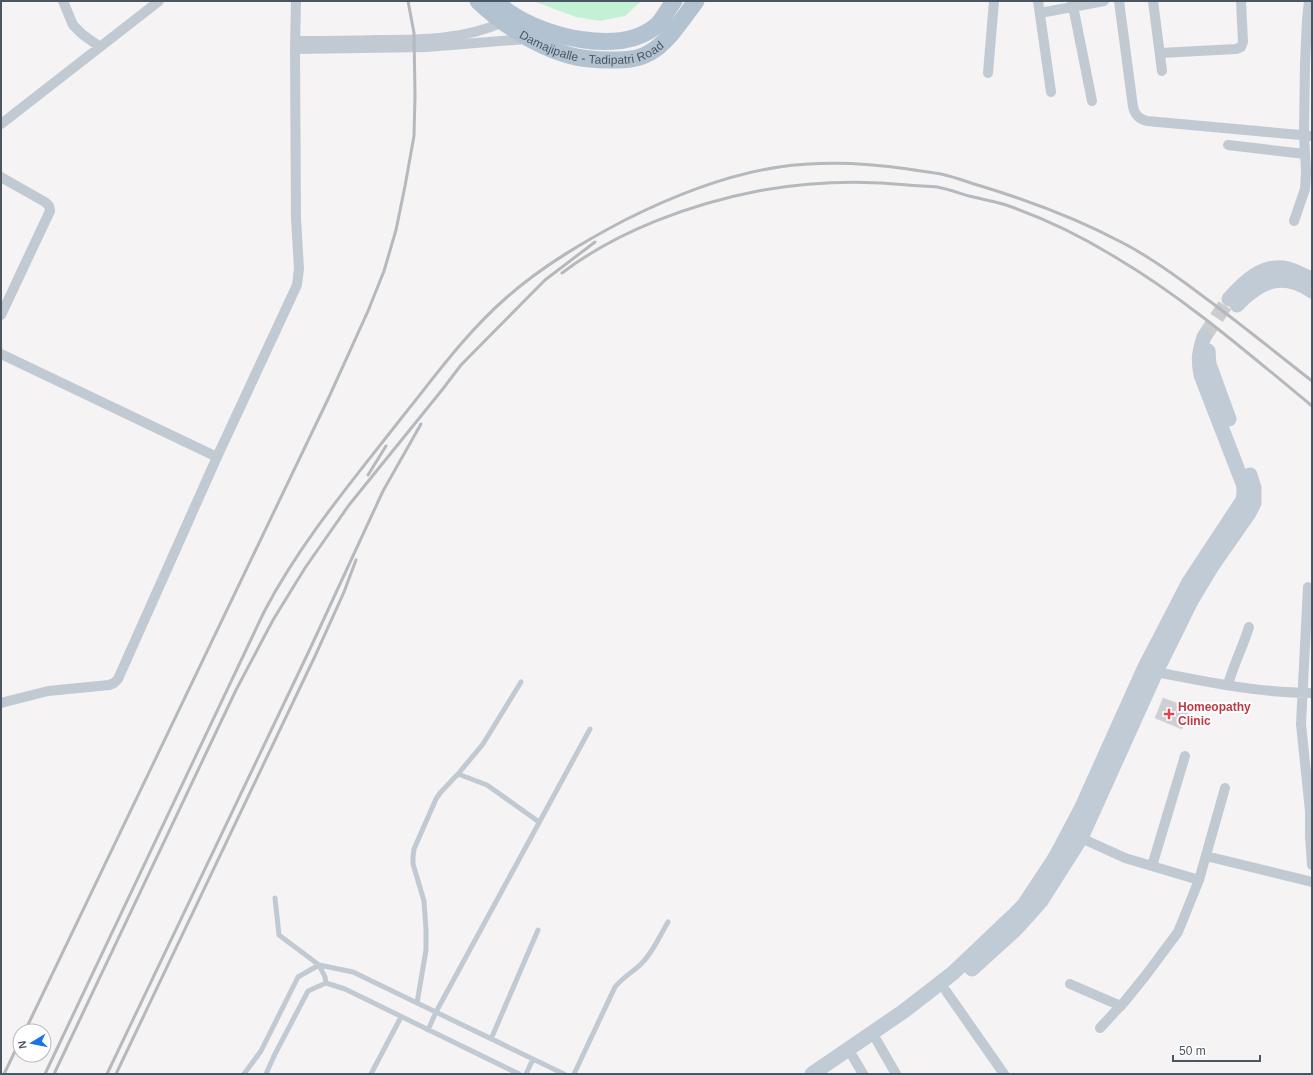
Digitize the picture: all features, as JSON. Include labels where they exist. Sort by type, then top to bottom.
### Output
[{"type":"main road","name":"Damajipalle - Tadipatri Road","points":[[478,1],[503,22],[530,39],[568,55],[583,58],[626,60],[638,58],[659,46],[696,1]]},
{"type":"main road","name":"Damajipalle - Tadipatri Road","points":[[497,1],[510,13],[531,25],[560,35],[604,42],[624,40],[643,34],[656,25],[674,1]]},
{"type":"main road","points":[[1312,279],[1290,270],[1280,268],[1272,269],[1259,273],[1242,284],[1233,302],[1257,287],[1268,282],[1278,280],[1300,284],[1312,291]]},
{"type":"main road","points":[[812,1074],[904,1011],[956,970],[1019,911],[1059,852],[1081,809],[1144,668],[1193,575],[1243,500],[1244,486],[1201,375],[1199,357],[1200,350],[1208,340],[1209,364],[1252,481],[1255,496],[1254,503],[1249,513],[1212,566],[1192,599],[1156,672],[1081,838],[1041,901],[1016,929],[946,991],[830,1074]]},
{"type":"street","points":[[63,1],[73,25],[82,34],[100,47]]},
{"type":"street","points":[[1,124],[159,1]]},
{"type":"street","points":[[1,703],[48,691],[110,686],[118,679],[178,548],[217,457],[294,292],[298,277],[296,220],[296,1]]},
{"type":"street","points":[[988,73],[994,1]]},
{"type":"street","points":[[1038,1],[1051,92]]},
{"type":"street","points":[[1040,13],[1073,4],[1104,1]]},
{"type":"street","points":[[1119,1],[1133,107],[1135,114],[1140,119],[1147,121],[1308,135]]},
{"type":"street","points":[[1153,1],[1162,71]]},
{"type":"street","points":[[1160,53],[1236,49],[1241,47],[1243,42],[1242,1]]},
{"type":"street","points":[[1294,221],[1305,189],[1309,168],[1305,154],[1308,135],[1307,20],[1309,1]]},
{"type":"street","points":[[1073,4],[1092,101]]},
{"type":"street","points":[[295,45],[432,38],[478,32],[503,22]]},
{"type":"street","points":[[295,45],[426,47],[530,39],[547,31]]},
{"type":"street","points":[[1228,146],[1305,154]]},
{"type":"street","points":[[1,177],[45,202],[49,206],[50,211],[1,315]]},
{"type":"street","points":[[1,354],[217,457]]},
{"type":"street","points":[[1308,587],[1307,693],[1302,734],[1311,811],[1312,866]]},
{"type":"street","points":[[1228,685],[1232,669],[1244,645],[1249,627]]},
{"type":"street","points":[[1156,672],[1228,685],[1282,692],[1307,693]]},
{"type":"street","points":[[1152,866],[1185,756]]},
{"type":"street","points":[[1100,1028],[1121,1006],[1178,932],[1199,880],[1225,788]]},
{"type":"street","points":[[1081,838],[1125,858],[1199,880]]},
{"type":"street","points":[[1206,856],[1312,882]]},
{"type":"street","points":[[1070,984],[1121,1006]]},
{"type":"street","points":[[946,991],[1004,1074]]},
{"type":"street","points":[[877,1041],[896,1074]]},
{"type":"street","points":[[853,1057],[863,1074]]},
{"type":"lane","points":[[417,1003],[426,950],[426,930],[424,901],[413,864],[414,853],[436,799],[483,744],[520,682]]},
{"type":"lane","points":[[428,1030],[436,1012],[590,728]]},
{"type":"lane","points":[[458,774],[487,785],[539,822]]},
{"type":"lane","points":[[275,898],[279,935],[320,965],[353,972],[564,1074]]},
{"type":"lane","points":[[574,1074],[615,987],[648,957],[668,922]]},
{"type":"lane","points":[[491,1039],[538,930]]},
{"type":"lane","points":[[320,965],[326,983]]},
{"type":"lane","points":[[244,1074],[261,1050],[298,977],[320,965]]},
{"type":"lane","points":[[266,1074],[308,991],[326,983],[345,990],[519,1074]]},
{"type":"lane","points":[[371,1074],[400,1017]]},
{"type":"lane","points":[[526,1074],[534,1059]]},
{"type":"green space","points":[[533,1],[641,1],[625,16],[600,21],[576,17]]},
{"type":"building","points":[[1163,698],[1190,708],[1182,729],[1155,718]]},
{"type":"tunnel","points":[[1204,337],[1229,299]]},
{"type":"railway","points":[[29,1023],[329,397],[368,311],[384,271],[396,230],[414,136],[414,33],[408,1]]},
{"type":"railway","points":[[45,1074],[264,612],[294,560],[347,487],[440,370],[491,311],[520,286],[548,265],[609,228],[662,203],[719,181],[739,175],[779,167],[827,163],[860,164],[941,174],[1038,205],[1089,226],[1134,249],[1185,283],[1312,381]]},
{"type":"railway","points":[[562,273],[606,244],[656,221],[707,203],[758,191],[814,184],[851,182],[889,183],[937,187],[1020,210],[1062,228],[1102,249],[1141,273],[1192,309],[1241,347],[1312,406]]},
{"type":"railway","points":[[54,1074],[236,690],[273,620],[305,568],[349,505],[461,365],[545,280],[595,242]]},
{"type":"railway","points":[[107,1074],[309,651],[383,491],[421,424]]},
{"type":"railway","points":[[368,475],[386,446]]},
{"type":"railway","points":[[116,1074],[316,654],[344,592],[356,560]]},
{"type":"railway","points":[[4,1074],[12,1058]]},
{"type":"place","name":"Homeopathy Clinic","points":[[1169,714]]}]
